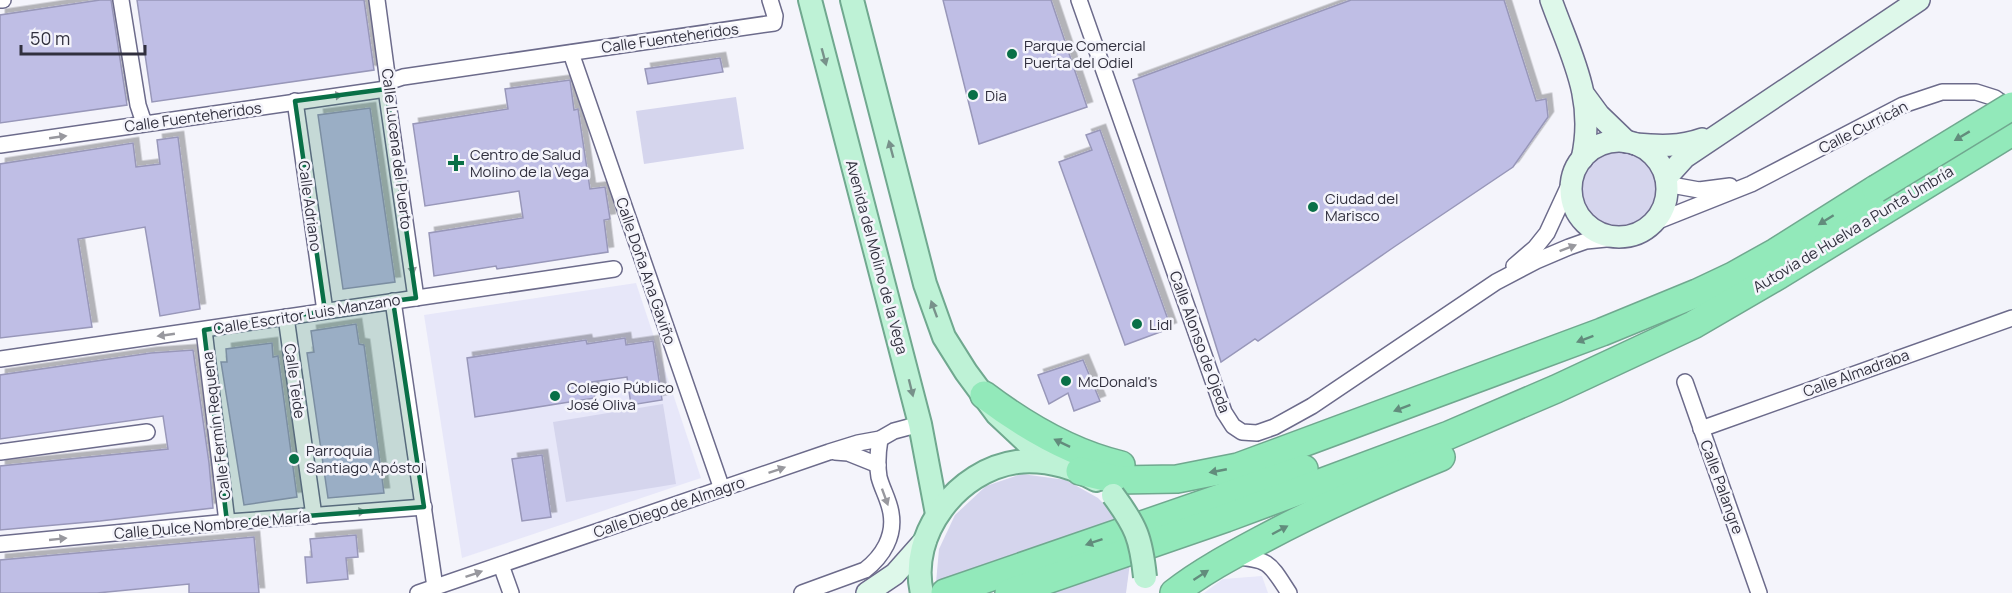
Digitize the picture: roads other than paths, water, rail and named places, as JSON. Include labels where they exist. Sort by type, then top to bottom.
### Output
[{"type":"highway","name":"Autovía de Huelva a Punta Umbría","points":[[1693,325],[1779,275],[2012,108]]},
{"type":"highway","name":"Autovía de Huelva a Punta Umbría","points":[[1697,293],[2012,132]]},
{"type":"highway","points":[[1080,471],[1118,480],[1177,479],[1238,467],[1602,333],[1697,293]]},
{"type":"highway","points":[[945,593],[1510,397],[1657,324],[1697,293]]},
{"type":"highway","points":[[1174,593],[1228,557],[1325,507],[1507,430],[1580,396],[1660,352],[1693,325]]},
{"type":"highway","points":[[1009,593],[1216,522],[1449,435],[1556,389],[1693,325]]},
{"type":"highway","points":[[984,395],[1015,418],[1065,445],[1103,460],[1177,479]]},
{"type":"main road","name":"Avenida del Molino de la Vega","points":[[810,0],[920,424],[937,514]]},
{"type":"main road","points":[[852,0],[925,284],[944,337],[997,414],[1048,462]]},
{"type":"main road","points":[[922,593],[921,564],[926,539],[937,514],[958,490],[985,472],[1016,462],[1048,462],[1080,471],[1113,495],[1131,519],[1142,547],[1144,585]]},
{"type":"street","points":[[122,0],[138,105],[144,123]]},
{"type":"street","name":"Calle Lucena del Puerto","points":[[377,0],[416,298]]},
{"type":"street","name":"Calle Fuenteheridos","points":[[0,145],[295,101],[387,85],[403,77],[774,23],[775,16],[770,0]]},
{"type":"street","name":"Calle Alonso de Ojeda","points":[[1079,0],[1224,412],[1233,426],[1242,432],[1257,433],[1274,427],[1311,406],[1496,282],[1536,261],[1586,241],[1616,238]]},
{"type":"street","points":[[1551,0],[1585,95],[1599,115],[1629,143],[1644,148],[1654,156],[1661,166],[1666,181],[1666,198],[1662,211],[1653,223],[1642,231],[1616,238],[1600,234],[1586,225],[1576,212],[1571,197],[1571,181],[1575,169],[1592,149],[1605,144],[1629,143],[1658,146],[1686,145],[1722,132]]},
{"type":"street","points":[[1666,181],[1685,157],[1919,0]]},
{"type":"street","name":"Calle Doña Ana Gaviño","points":[[571,52],[722,489]]},
{"type":"street","name":"Calle Curricán","points":[[1653,223],[1751,184],[1902,105],[1942,92],[1976,92],[1995,98],[2012,108]]},
{"type":"street","points":[[1582,159],[1587,122],[1585,95]]},
{"type":"street","name":"Calle Adriano","points":[[295,101],[325,311]]},
{"type":"street","name":"Calle Alonso de Ojeda","points":[[1496,282],[1535,248],[1547,232],[1571,181]]},
{"type":"street","name":"Calle Curricán","points":[[1666,181],[1699,190],[1751,184]]},
{"type":"street","name":"Calle Escritor Luis Manzano","points":[[0,359],[614,269]]},
{"type":"street","points":[[393,301],[435,587]]},
{"type":"street","name":"Calle Teide","points":[[286,317],[314,516]]},
{"type":"street","name":"Calle Almadraba","points":[[1701,429],[2012,318]]},
{"type":"street","name":"Calle Fermín Requena","points":[[204,330],[227,522]]},
{"type":"street","name":"Calle Palangre","points":[[1684,381],[1759,593]]},
{"type":"street","name":"Calle Diego de Almagro","points":[[418,593],[829,452],[858,443],[880,440],[894,431],[920,424]]},
{"type":"street","points":[[0,452],[147,432]]},
{"type":"street","points":[[802,593],[866,570],[888,544],[891,513],[879,474],[880,440]]},
{"type":"street","points":[[829,452],[848,453],[878,465]]},
{"type":"street","name":"Calle Dulce Nombre de María","points":[[0,544],[227,522],[424,507]]},
{"type":"street","points":[[867,593],[895,574],[926,539]]},
{"type":"street","points":[[1228,557],[1257,558],[1271,566],[1288,593]]},
{"type":"street","points":[[501,565],[511,593]]},
{"type":"place","name":"Parque Comercial Puerta del Odiel","points":[[1012,54]]},
{"type":"place","name":"Dia","points":[[973,95]]},
{"type":"place","name":"Centro de Salud Molino de la Vega","points":[[456,163]]},
{"type":"place","name":"Ciudad del Marisco","points":[[1313,207]]},
{"type":"place","name":"Lidl","points":[[1137,324]]},
{"type":"place","name":"McDonald's","points":[[1066,381]]},
{"type":"place","name":"Colegio Público José Oliva","points":[[555,396]]},
{"type":"place","name":"Parroquia Santiago Apóstol","points":[[294,459]]}]
